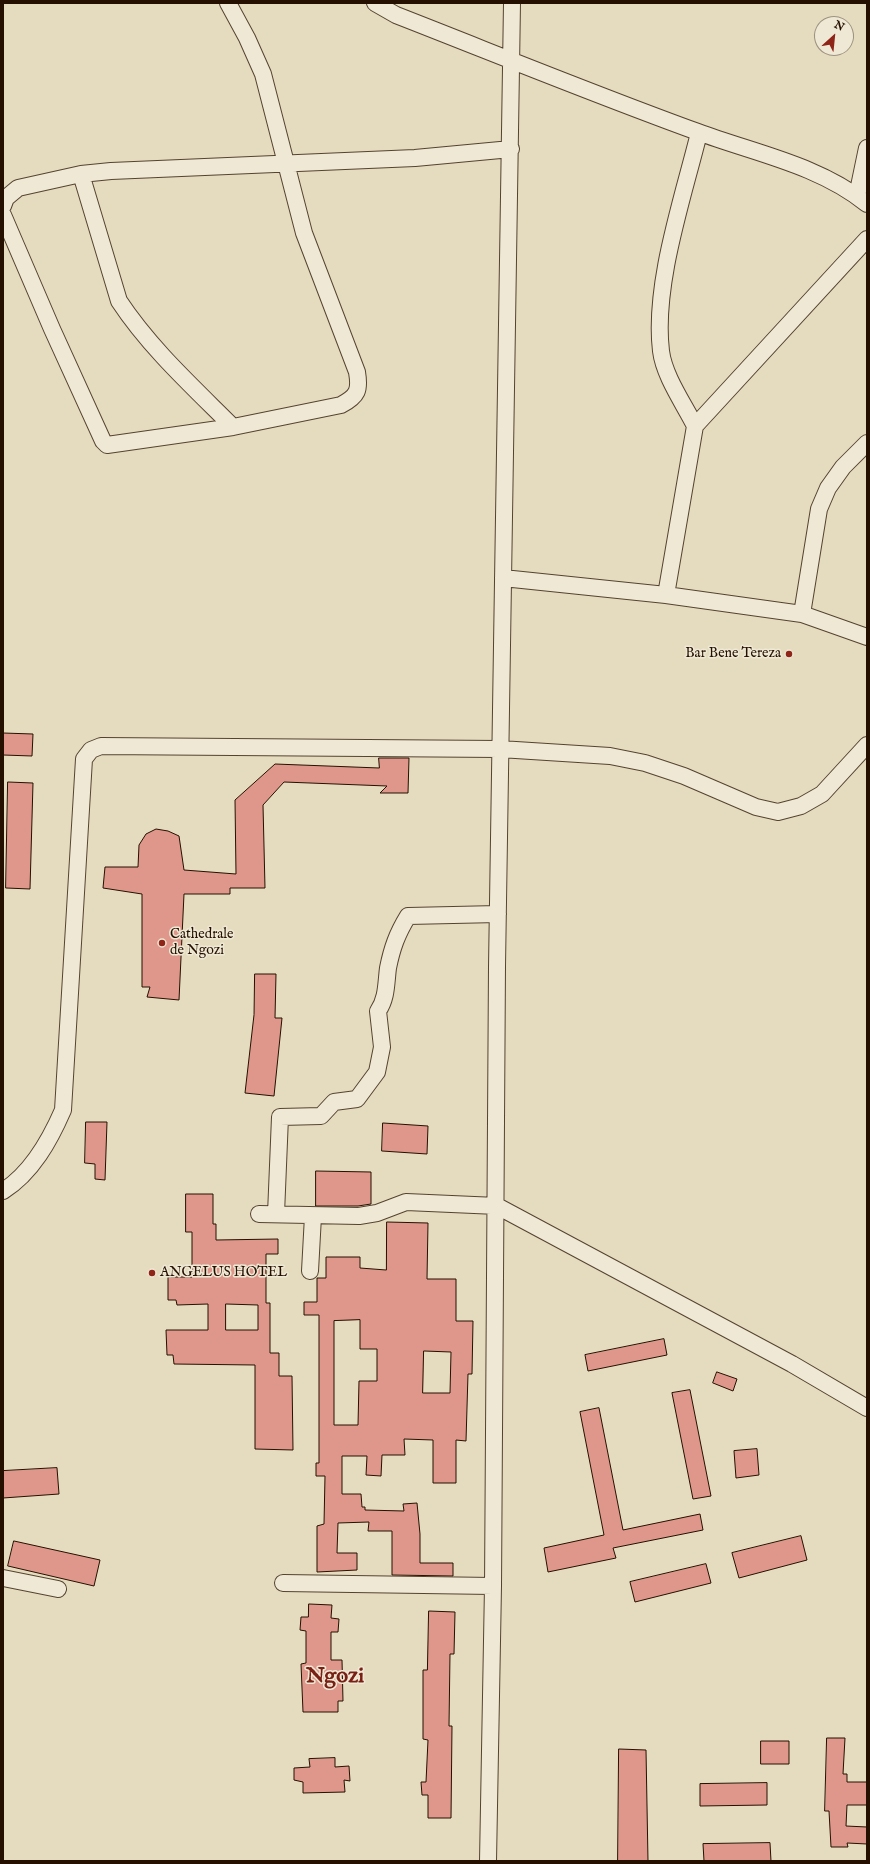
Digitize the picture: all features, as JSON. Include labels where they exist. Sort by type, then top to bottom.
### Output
[{"type":"street","points":[[3,215],[52,329],[103,441],[107,445],[233,427],[341,405],[351,400],[357,393],[359,383],[357,372],[304,233],[263,74],[247,38],[228,3]]},
{"type":"street","points":[[375,3],[396,15],[511,60],[699,133],[765,155],[823,177],[862,200],[867,148]]},
{"type":"street","points":[[488,1861],[493,1586],[500,749],[511,149],[512,3]]},
{"type":"street","points":[[695,426],[670,378],[661,352],[660,310],[669,252],[699,133]]},
{"type":"street","points":[[3,206],[6,198],[18,188],[80,174],[111,171],[415,158],[511,149]]},
{"type":"street","points":[[80,174],[119,301],[130,318],[151,344],[233,427]]},
{"type":"street","points":[[666,595],[695,426],[867,239]]},
{"type":"street","points":[[802,614],[819,509],[828,488],[843,467],[867,443]]},
{"type":"street","points":[[503,578],[666,595],[802,614],[867,637]]},
{"type":"street","points":[[3,1191],[28,1168],[49,1141],[63,1110],[84,759],[91,750],[101,746],[500,749],[610,756],[645,763],[684,776],[756,807],[778,812],[801,806],[822,794],[867,746]]},
{"type":"street","points":[[276,1214],[280,1117],[321,1116],[334,1102],[357,1099],[377,1072],[382,1047],[378,1011],[383,1004],[388,968],[397,934],[408,916],[498,914]]},
{"type":"street","points":[[259,1214],[359,1216],[377,1213],[406,1202],[497,1206],[792,1364],[867,1408]]},
{"type":"street","points":[[310,1271],[313,1216]]},
{"type":"street","points":[[3,1578],[58,1589]]},
{"type":"street","points":[[283,1583],[493,1586]]},
{"type":"building","points":[[3,733],[33,734],[32,756],[3,755]]},
{"type":"building","points":[[379,758],[409,758],[408,793],[380,793],[387,786],[284,782],[263,805],[265,888],[230,888],[230,894],[184,894],[179,1000],[147,997],[150,987],[142,987],[142,894],[103,888],[105,867],[138,867],[139,845],[146,834],[156,829],[168,831],[179,836],[184,870],[236,874],[235,800],[275,764],[379,768]]},
{"type":"building","points":[[8,782],[33,783],[30,889],[6,888]]},
{"type":"building","points":[[255,974],[276,974],[275,1018],[282,1018],[274,1096],[245,1093],[254,1015]]},
{"type":"building","points":[[86,1122],[107,1122],[105,1180],[95,1179],[95,1164],[85,1163]]},
{"type":"building","points":[[383,1123],[428,1126],[427,1154],[382,1151]]},
{"type":"building","points":[[316,1171],[371,1172],[371,1204],[358,1206],[316,1206]]},
{"type":"building","points":[[186,1194],[213,1194],[213,1224],[216,1224],[216,1240],[278,1239],[278,1254],[266,1254],[266,1303],[270,1303],[270,1353],[279,1353],[279,1376],[292,1376],[293,1450],[255,1449],[255,1365],[174,1364],[173,1355],[167,1355],[166,1330],[208,1330],[208,1304],[177,1305],[176,1300],[168,1300],[168,1277],[192,1277],[192,1232],[186,1232]],"holes":[[[226,1304],[258,1305],[258,1330],[226,1330]]]},
{"type":"building","points":[[387,1222],[428,1223],[427,1279],[456,1279],[456,1321],[473,1321],[472,1374],[468,1374],[466,1441],[456,1440],[456,1483],[433,1483],[433,1440],[404,1439],[405,1455],[382,1455],[381,1476],[366,1475],[367,1456],[342,1456],[342,1494],[361,1494],[362,1507],[365,1507],[365,1510],[404,1511],[403,1504],[417,1503],[420,1534],[420,1563],[453,1563],[453,1576],[392,1575],[392,1531],[368,1531],[369,1522],[338,1523],[337,1553],[357,1553],[357,1570],[317,1572],[317,1526],[324,1524],[325,1476],[316,1476],[316,1463],[319,1463],[319,1315],[304,1315],[304,1302],[317,1302],[317,1278],[326,1278],[326,1257],[360,1257],[360,1268],[386,1270]],"holes":[[[360,1320],[360,1349],[377,1349],[377,1381],[359,1381],[358,1425],[334,1425],[334,1321]],[[424,1351],[451,1352],[450,1393],[423,1393]]]},
{"type":"building","points":[[664,1339],[667,1355],[588,1371],[585,1355]]},
{"type":"building","points":[[717,1372],[737,1379],[733,1391],[713,1383]]},
{"type":"building","points":[[690,1390],[711,1496],[693,1499],[672,1393]]},
{"type":"building","points":[[599,1408],[623,1530],[700,1514],[703,1530],[613,1548],[616,1558],[548,1572],[544,1548],[604,1535],[580,1412]]},
{"type":"building","points":[[757,1449],[759,1475],[736,1478],[734,1451]]},
{"type":"building","points":[[57,1468],[59,1494],[3,1498],[3,1471]]},
{"type":"building","points":[[801,1536],[807,1560],[739,1578],[732,1553]]},
{"type":"building","points":[[14,1541],[100,1560],[94,1586],[8,1566]]},
{"type":"building","points":[[706,1564],[711,1583],[635,1602],[630,1582]]},
{"type":"building","points":[[309,1604],[332,1605],[331,1618],[339,1619],[338,1632],[331,1632],[331,1660],[342,1660],[343,1701],[338,1701],[338,1712],[303,1712],[301,1664],[306,1663],[306,1631],[300,1630],[301,1617],[308,1617]]},
{"type":"building","points":[[429,1611],[455,1612],[454,1654],[450,1654],[449,1726],[452,1726],[451,1818],[428,1818],[428,1795],[422,1795],[421,1782],[426,1782],[428,1740],[423,1739],[423,1670],[427,1670]]},
{"type":"building","points":[[827,1738],[845,1738],[843,1774],[847,1774],[847,1782],[867,1782],[867,1805],[847,1805],[846,1826],[867,1827],[867,1844],[847,1843],[848,1847],[831,1847],[829,1811],[825,1811]]},
{"type":"building","points":[[761,1741],[789,1741],[789,1764],[761,1764]]},
{"type":"building","points":[[619,1749],[646,1750],[648,1861],[618,1861]]},
{"type":"building","points":[[335,1758],[335,1767],[349,1766],[350,1781],[344,1780],[345,1792],[303,1793],[303,1782],[294,1780],[294,1768],[310,1767],[309,1759]]},
{"type":"building","points":[[767,1783],[767,1805],[700,1806],[700,1784]]},
{"type":"building","points":[[770,1843],[771,1861],[704,1861],[703,1844]]},
{"type":"place","name":"Bar Bene Tereza","points":[[789,654]]},
{"type":"place","name":"Cathedrale de Ngozi","points":[[162,943]]},
{"type":"place","name":"ANGELUS HOTEL","points":[[152,1273]]},
{"type":"district","name":"Ngozi","points":[[335,1677]]}]
